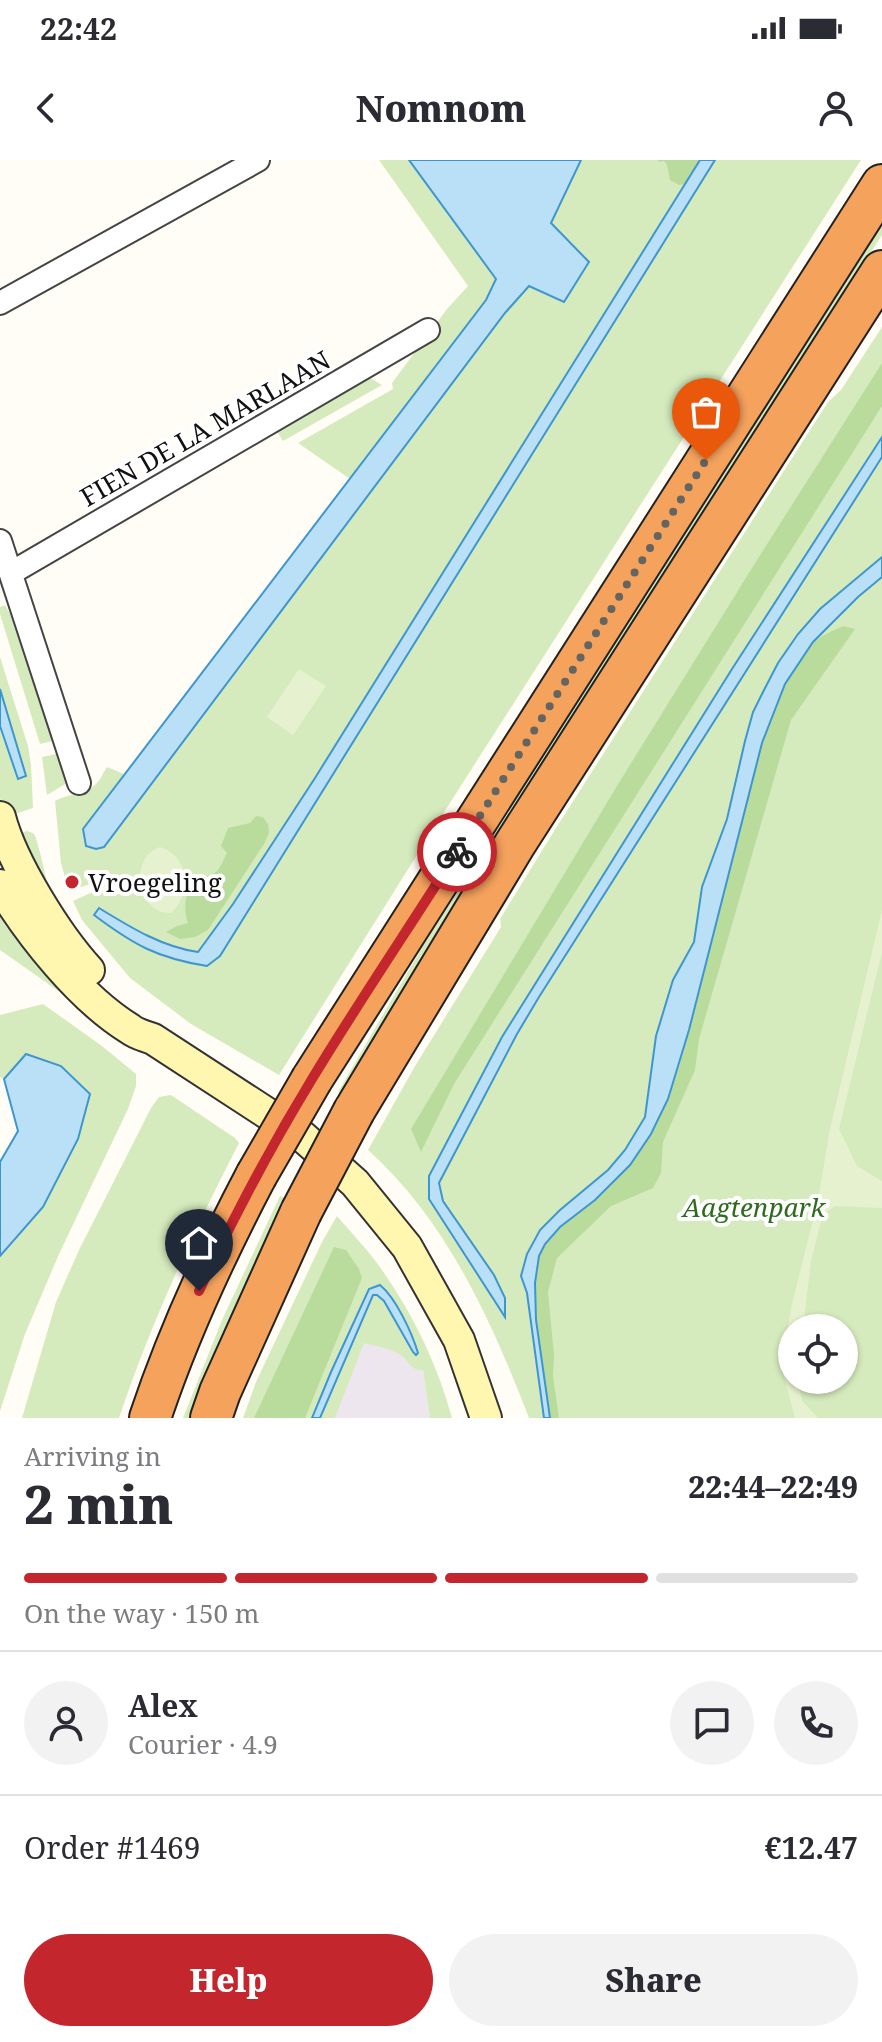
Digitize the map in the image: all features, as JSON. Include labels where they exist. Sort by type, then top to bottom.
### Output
[{"type":"highway","points":[[150,1418],[199,1291],[229,1226],[312,1079],[882,185]]},
{"type":"highway","points":[[211,1418],[301,1212],[354,1111],[515,844],[882,271]]},
{"type":"main road","points":[[0,817],[9,844],[55,926],[85,965],[139,1018],[153,1039]]},
{"type":"main road","points":[[0,885],[18,916],[77,985],[102,1008],[132,1031],[153,1039],[302,1136],[355,1183],[415,1260],[459,1340],[486,1418]]},
{"type":"street","points":[[0,303],[258,160]]},
{"type":"street","name":"FIEN DE LA MARLAAN","points":[[11,573],[428,330]]},
{"type":"street","points":[[0,541],[79,783]]},
{"type":"shaded area","points":[[370,1302],[423,1369],[430,1418],[320,1418]]},
{"type":"green space","points":[[379,160],[409,160],[496,278],[486,300],[350,479],[298,443],[393,389],[392,383],[468,286]]},
{"type":"green space","points":[[581,160],[700,160],[315,778],[198,952],[134,929],[99,908],[95,914],[121,934],[174,958],[206,965],[220,956],[715,160],[861,160],[279,1075],[191,1024],[130,978],[82,920],[73,901],[95,891],[93,883],[68,888],[61,863],[55,801],[91,788],[107,767],[124,774],[83,829],[104,847],[505,313],[529,286],[564,301],[551,223]]},
{"type":"green space","points":[[658,160],[700,160],[685,184],[679,185],[670,180],[664,161]]},
{"type":"green space","points":[[882,224],[882,235],[427,948],[341,1094],[338,1092],[423,946]]},
{"type":"green space","name":"Aagtenpark","points":[[882,327],[882,437],[732,669],[502,1037],[429,1176],[429,1199],[505,1316],[505,1299],[498,1283],[449,1213],[439,1183],[539,997],[882,457],[882,557],[820,609],[778,663],[745,741],[727,819],[702,887],[694,942],[673,980],[656,1036],[645,1117],[625,1150],[608,1170],[560,1210],[521,1276],[528,1292],[630,1165],[813,642],[882,577],[882,1418],[529,1418],[482,1309],[444,1240],[396,1178],[368,1150],[415,1066],[501,927],[500,919],[828,402],[841,390]]},
{"type":"green space","points":[[882,363],[882,406],[454,1084],[421,1152],[411,1129],[620,781]]},
{"type":"green space","points":[[370,378],[382,385],[283,441],[277,431]]},
{"type":"green space","points":[[5,605],[52,741],[40,744],[0,614],[0,607]]},
{"type":"green space","points":[[843,626],[855,629],[791,720],[699,1039],[695,1070],[663,1142],[661,1173],[653,1188],[611,1206],[557,1258],[548,1292],[559,1418],[550,1418],[535,1313],[535,1272],[539,1256],[556,1231],[624,1171],[659,1118],[690,1029],[746,799],[771,718],[799,660],[822,636]]},
{"type":"green space","points":[[0,657],[28,746],[33,808],[6,817],[0,798],[0,726],[17,779],[25,775],[0,689]]},
{"type":"green space","points":[[299,669],[326,686],[293,735],[267,717]]},
{"type":"green space","points":[[56,754],[67,783],[47,795],[42,757]]},
{"type":"green space","points":[[256,816],[263,817],[269,833],[208,930],[195,937],[180,939],[166,932],[188,923],[185,912],[187,893],[198,879],[215,873],[220,867],[227,853],[221,846],[228,828],[250,823]]},
{"type":"green space","points":[[27,831],[35,837],[50,895],[14,835]]},
{"type":"green space","points":[[160,847],[177,859],[185,876],[182,896],[171,913],[159,911],[150,905],[141,884],[143,862]]},
{"type":"green space","points":[[0,899],[101,1021],[0,950]]},
{"type":"green space","points":[[882,910],[882,952],[839,1129],[857,1166],[882,1181],[882,1208],[835,1206],[823,1214],[811,1261],[805,1314],[790,1314],[818,1200],[830,1129]]},
{"type":"green space","points":[[43,1004],[136,1074],[136,1086],[25,1334],[0,1411],[0,1256],[43,1206],[78,1139],[26,1055],[4,1079],[0,1077],[0,1015]]},
{"type":"green space","points":[[171,1095],[239,1143],[174,1278],[119,1418],[22,1418],[56,1302],[79,1250],[151,1108],[159,1097]]},
{"type":"green space","points":[[280,1196],[286,1199],[223,1335],[189,1418],[183,1418],[222,1320]]},
{"type":"green space","points":[[337,1216],[368,1251],[406,1307],[433,1361],[452,1418],[430,1418],[423,1370],[413,1368],[394,1351],[364,1343],[335,1418],[320,1418],[373,1295],[384,1301],[413,1352],[418,1353],[403,1317],[380,1285],[369,1290],[312,1418],[243,1418],[256,1382]]},
{"type":"green space","points":[[334,1247],[346,1250],[362,1278],[305,1418],[254,1418]]},
{"type":"green space","points":[[789,1394],[801,1394],[802,1401],[818,1418],[795,1418]]},
{"type":"water","points":[[409,160],[581,160],[551,223],[589,262],[564,302],[529,286],[505,313],[104,847],[96,849],[86,846],[83,829],[486,300],[496,279]]},
{"type":"water","points":[[700,160],[715,160],[220,956],[207,966],[174,959],[134,942],[94,915],[99,908],[159,941],[198,952],[315,778]]},
{"type":"water","points":[[882,437],[882,457],[539,997],[439,1183],[443,1201],[494,1275],[505,1298],[505,1317],[429,1199],[429,1176],[502,1037],[732,669]]},
{"type":"water","points":[[882,557],[882,577],[813,642],[785,684],[762,743],[689,1030],[668,1099],[651,1134],[630,1165],[595,1200],[560,1227],[539,1256],[535,1283],[536,1320],[550,1418],[544,1418],[527,1293],[521,1276],[527,1254],[540,1230],[608,1170],[625,1150],[645,1117],[656,1036],[673,980],[694,942],[702,887],[727,819],[753,712],[764,690],[798,634],[820,609]]},
{"type":"water","points":[[0,689],[26,776],[18,779],[0,726]]},
{"type":"water","points":[[26,1054],[61,1066],[90,1094],[78,1139],[43,1207],[0,1256],[0,1162],[18,1131],[4,1079]]},
{"type":"water","points":[[380,1285],[403,1316],[418,1353],[413,1352],[384,1301],[373,1295],[320,1418],[312,1418],[369,1289]]},
{"type":"way so far","points":[[457,852],[706,460]]},
{"type":"place","name":"Vroegeling","points":[[72,882]]},
{"type":"route","points":[[199,1291],[229,1226],[312,1079],[457,852]]}]
